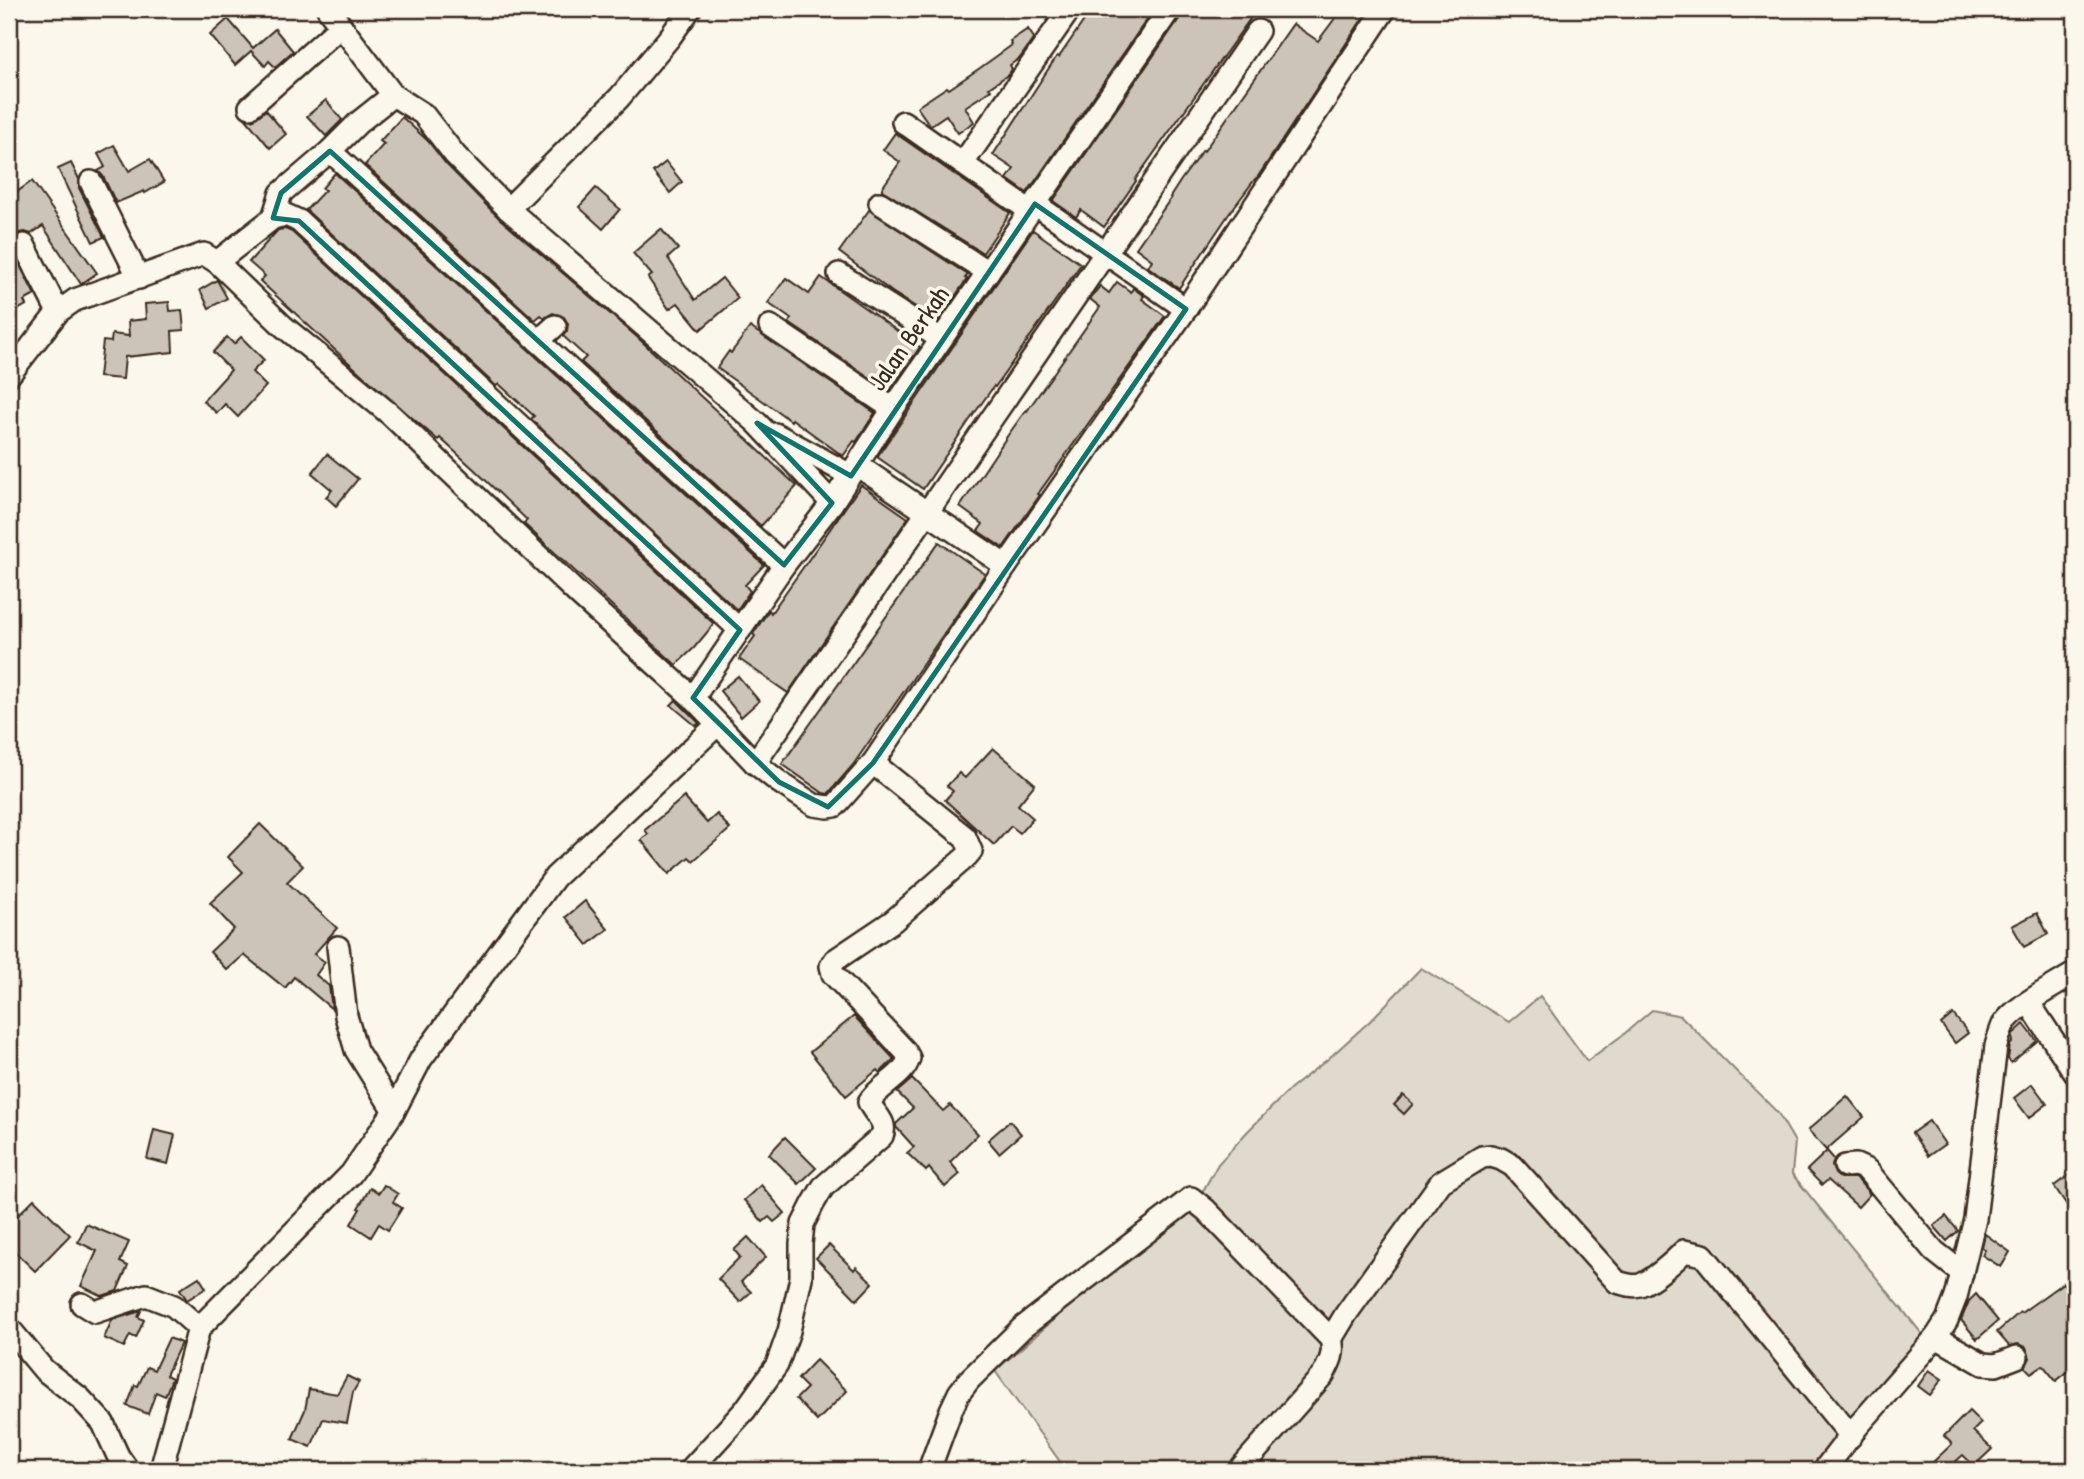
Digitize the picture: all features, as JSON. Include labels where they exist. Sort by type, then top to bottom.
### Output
[{"type":"street","points":[[328,9],[393,95],[424,114],[455,155],[508,209],[757,423],[832,503]]},
{"type":"street","points":[[508,209],[619,99],[690,9]]},
{"type":"street","points":[[964,163],[1070,9]]},
{"type":"street","name":"Jalan Berkah","points":[[693,698],[785,565],[832,503],[893,409],[1170,9]]},
{"type":"street","points":[[9,375],[58,312],[75,300],[204,254],[217,262],[283,326],[391,415],[569,586],[693,698],[755,763],[814,805],[835,806],[873,763],[1006,566],[1186,309],[1384,10]]},
{"type":"street","points":[[250,107],[341,26]]},
{"type":"street","points":[[755,763],[1258,31]]},
{"type":"street","points":[[273,218],[281,193],[393,95]]},
{"type":"street","points":[[903,122],[1106,253],[1186,309]]},
{"type":"street","points":[[330,151],[785,565]]},
{"type":"street","points":[[91,183],[139,278]]},
{"type":"street","points":[[880,204],[988,272]]},
{"type":"street","points":[[217,262],[273,218],[286,215],[299,221],[740,629]]},
{"type":"street","points":[[24,245],[58,312]]},
{"type":"street","points":[[839,274],[941,339]]},
{"type":"street","points":[[538,341],[555,326]]},
{"type":"street","points":[[770,326],[893,409]]},
{"type":"street","points":[[757,423],[854,470],[928,512],[1006,566]]},
{"type":"street","points":[[161,1470],[199,1328],[351,1174],[394,1111],[421,1059],[555,877],[717,725]]},
{"type":"street","points":[[690,1470],[745,1410],[777,1365],[789,1331],[802,1278],[800,1244],[803,1223],[823,1187],[882,1136],[885,1129],[882,1120],[872,1110],[869,1102],[874,1094],[906,1067],[909,1058],[833,975],[831,966],[835,960],[893,921],[971,851],[965,837],[873,763]]},
{"type":"street","points":[[338,947],[346,1016],[356,1050],[394,1111]]},
{"type":"street","points":[[1824,1470],[1936,1337],[1947,1320],[1956,1297],[1975,1219],[1996,1046],[2003,1026],[2014,1012],[2075,974]]},
{"type":"street","points":[[2029,1003],[2075,1073]]},
{"type":"street","points":[[1331,1339],[1441,1182],[1482,1157],[1491,1156],[1513,1166],[1617,1282],[1640,1285],[1674,1262],[1684,1251],[1703,1255],[1851,1436]]},
{"type":"street","points":[[1845,1166],[1856,1164],[1867,1170],[1934,1251],[1962,1273]]},
{"type":"street","points":[[929,1470],[951,1410],[969,1380],[1022,1328],[1191,1198],[1206,1210],[1331,1339],[1333,1348],[1323,1374],[1239,1470]]},
{"type":"street","points":[[82,1304],[95,1312],[146,1295],[174,1306],[199,1328]]},
{"type":"street","points":[[9,1328],[44,1370],[80,1398],[103,1423],[118,1456],[128,1470]]},
{"type":"street","points":[[1936,1337],[1983,1364],[1996,1365],[2017,1357]]},
{"type":"highlighted area","points":[[330,151],[784,565],[832,503],[757,423],[851,476],[1035,204],[1186,309],[873,763],[828,807],[779,782],[693,698],[740,630],[299,221],[273,218],[281,193]]},
{"type":"shaded area","points":[[1421,968],[1509,1022],[1540,996],[1587,1061],[1652,1010],[1681,1016],[1778,1113],[1795,1142],[1792,1174],[1923,1335],[1813,1470],[1066,1470],[995,1371],[1204,1189],[1218,1164],[1247,1132],[1291,1088],[1370,1021]]},
{"type":"building","points":[[1092,9],[1154,9],[1027,193],[1007,179],[1014,169],[993,155],[1057,56],[1059,57]]},
{"type":"building","points":[[1186,9],[1257,9],[1104,227],[1081,210],[1076,217],[1053,201]]},
{"type":"building","points":[[1342,9],[1362,9],[1367,12],[1257,178],[1179,288],[1148,267],[1152,260],[1136,248],[1181,180],[1293,24],[1318,41]]},
{"type":"building","points":[[228,19],[253,48],[275,29],[293,51],[275,67],[269,61],[265,66],[251,51],[235,65],[210,35]]},
{"type":"building","points":[[1028,29],[1034,38],[1020,58],[1010,65],[1012,69],[1009,74],[965,107],[974,122],[958,133],[946,115],[929,124],[917,107],[980,68],[1012,45],[1010,41]]},
{"type":"building","points":[[326,100],[342,120],[326,136],[307,116]]},
{"type":"building","points":[[266,110],[286,134],[270,148],[246,119],[253,120]]},
{"type":"building","points":[[402,117],[428,141],[446,164],[499,218],[637,337],[797,486],[761,526],[581,362],[586,357],[563,336],[568,324],[564,317],[553,313],[544,318],[541,315],[535,320],[365,165],[384,144],[380,141]]},
{"type":"building","points":[[895,133],[1010,213],[983,253],[882,190],[900,162],[883,150]]},
{"type":"building","points":[[114,145],[129,171],[150,159],[164,182],[145,193],[144,191],[116,203],[98,171],[105,167],[98,154]]},
{"type":"building","points":[[666,162],[682,182],[670,193],[653,172]]},
{"type":"building","points":[[71,163],[79,179],[79,188],[104,237],[93,242],[58,169]]},
{"type":"building","points":[[335,173],[764,565],[745,585],[750,591],[737,610],[531,419],[534,416],[499,384],[496,386],[306,210],[325,190],[322,188]]},
{"type":"building","points":[[32,181],[97,273],[81,284],[43,226],[31,234],[19,233],[13,238],[12,250],[35,295],[24,301],[26,305],[9,315],[9,198]]},
{"type":"building","points":[[596,188],[620,209],[603,229],[579,207]]},
{"type":"building","points":[[869,210],[968,275],[938,321],[892,292],[839,252]]},
{"type":"building","points":[[661,229],[678,249],[668,258],[695,300],[722,278],[738,298],[700,330],[678,303],[669,309],[648,278],[652,275],[633,253]]},
{"type":"building","points":[[278,230],[292,232],[714,624],[676,665],[524,524],[527,520],[477,472],[360,373],[260,281],[265,276],[249,262]]},
{"type":"building","points":[[1033,230],[1081,264],[923,489],[877,457]]},
{"type":"building","points":[[821,277],[920,347],[890,391],[789,323],[791,319],[768,303],[786,278],[809,294]]},
{"type":"building","points":[[217,280],[227,298],[209,308],[200,290]]},
{"type":"building","points":[[1117,282],[1131,292],[1133,288],[1144,296],[1142,299],[1165,316],[1038,494],[1040,495],[1003,548],[978,531],[983,524],[960,507],[1100,307],[1090,299],[1100,286],[1109,293]]},
{"type":"building","points":[[169,302],[170,311],[182,310],[184,330],[172,331],[173,352],[125,357],[123,379],[99,377],[103,341],[111,342],[112,334],[129,336],[128,321],[146,319],[145,304]]},
{"type":"building","points":[[750,327],[875,413],[843,456],[717,368]]},
{"type":"building","points":[[227,337],[234,344],[241,337],[264,360],[252,372],[266,386],[238,417],[225,404],[217,413],[203,401],[231,370],[213,352]]},
{"type":"building","points":[[327,454],[358,479],[336,506],[326,497],[332,490],[312,473]]},
{"type":"building","points":[[861,485],[908,518],[788,693],[739,659],[769,610],[771,613]]},
{"type":"building","points":[[939,542],[985,574],[853,765],[828,794],[823,793],[782,764]]},
{"type":"building","points":[[738,676],[759,701],[741,717],[720,691]]},
{"type":"building","points":[[676,700],[699,723],[696,726],[671,705]]},
{"type":"building","points":[[993,748],[1035,784],[1018,805],[1033,818],[1020,833],[1011,826],[994,845],[945,800],[953,791],[947,786],[959,773],[965,778]]},
{"type":"building","points":[[684,797],[707,823],[717,814],[730,829],[693,861],[689,857],[669,874],[641,840],[648,834],[645,830]]},
{"type":"building","points":[[260,824],[303,866],[287,882],[337,928],[314,954],[325,962],[316,975],[329,986],[332,1009],[294,977],[285,988],[244,955],[227,970],[210,952],[234,929],[210,903],[243,872],[228,857]]},
{"type":"building","points":[[585,901],[608,929],[588,945],[566,917]]},
{"type":"building","points":[[2037,913],[2048,934],[2024,947],[2012,926]]},
{"type":"building","points":[[1953,1014],[1968,1033],[1955,1043],[1941,1024]]},
{"type":"building","points":[[854,1016],[894,1059],[880,1073],[877,1070],[846,1096],[810,1052]]},
{"type":"building","points":[[2024,1024],[2037,1041],[2011,1063],[2008,1059],[2012,1037]]},
{"type":"building","points":[[912,1079],[943,1111],[950,1105],[978,1134],[950,1162],[960,1174],[945,1187],[929,1168],[926,1171],[907,1153],[914,1147],[896,1127],[913,1108],[897,1092]]},
{"type":"building","points":[[2032,1084],[2047,1104],[2029,1118],[2014,1098]]},
{"type":"building","points":[[1403,1095],[1413,1104],[1404,1114],[1394,1105]]},
{"type":"building","points":[[1847,1096],[1864,1117],[1826,1150],[1808,1130]]},
{"type":"building","points":[[1010,1121],[1021,1134],[999,1153],[988,1140]]},
{"type":"building","points":[[1929,1121],[1945,1144],[1928,1156],[1912,1133]]},
{"type":"building","points":[[154,1130],[175,1135],[168,1164],[147,1159]]},
{"type":"building","points":[[785,1137],[816,1168],[799,1184],[769,1154]]},
{"type":"building","points":[[1827,1151],[1834,1159],[1832,1166],[1835,1174],[1840,1178],[1854,1178],[1870,1194],[1858,1207],[1828,1180],[1822,1185],[1807,1170]]},
{"type":"building","points":[[2075,1171],[2075,1217],[2054,1186]]},
{"type":"building","points":[[384,1185],[398,1194],[393,1202],[402,1208],[388,1230],[379,1224],[371,1237],[351,1224],[370,1188],[379,1193]]},
{"type":"building","points":[[761,1185],[785,1213],[774,1222],[769,1217],[763,1222],[744,1200]]},
{"type":"building","points":[[34,1199],[70,1235],[35,1271],[9,1246],[9,1210],[16,1217]]},
{"type":"building","points":[[1946,1216],[1958,1231],[1947,1241],[1934,1226]]},
{"type":"building","points":[[86,1224],[129,1242],[120,1262],[128,1266],[117,1291],[102,1296],[81,1286],[97,1251],[78,1242]]},
{"type":"building","points":[[1985,1234],[2010,1252],[2001,1267],[1982,1255],[1985,1250],[1982,1247]]},
{"type":"building","points":[[748,1237],[766,1257],[741,1282],[751,1292],[740,1302],[718,1279],[740,1257],[734,1250]]},
{"type":"building","points":[[829,1245],[854,1270],[856,1267],[873,1283],[857,1300],[816,1258]]},
{"type":"building","points":[[199,1277],[206,1288],[187,1300],[180,1289]]},
{"type":"building","points":[[2063,1283],[2075,1300],[2075,1366],[2056,1381],[2043,1365],[2031,1373],[2025,1367],[2030,1358],[2026,1347],[2018,1344],[2009,1346],[1997,1332],[2020,1312]]},
{"type":"building","points":[[1976,1294],[1998,1321],[1977,1339],[1961,1320],[1969,1301]]},
{"type":"building","points":[[141,1311],[138,1317],[144,1320],[136,1338],[130,1335],[124,1347],[104,1338],[112,1320]]},
{"type":"building","points":[[169,1338],[181,1343],[166,1375],[172,1378],[165,1396],[156,1392],[148,1414],[127,1406],[135,1385],[138,1386],[147,1367],[154,1370]]},
{"type":"building","points":[[816,1360],[847,1391],[817,1421],[796,1399],[807,1388],[798,1379]]},
{"type":"building","points":[[1929,1370],[1942,1379],[1930,1395],[1918,1386]]},
{"type":"building","points":[[347,1376],[359,1382],[353,1392],[347,1423],[323,1419],[311,1447],[292,1439],[305,1410],[309,1389],[337,1394]]},
{"type":"building","points":[[1969,1411],[1981,1423],[1973,1431],[1992,1449],[1974,1466],[1963,1455],[1946,1470],[1938,1470],[1932,1463],[1952,1444],[1944,1436]]}]
